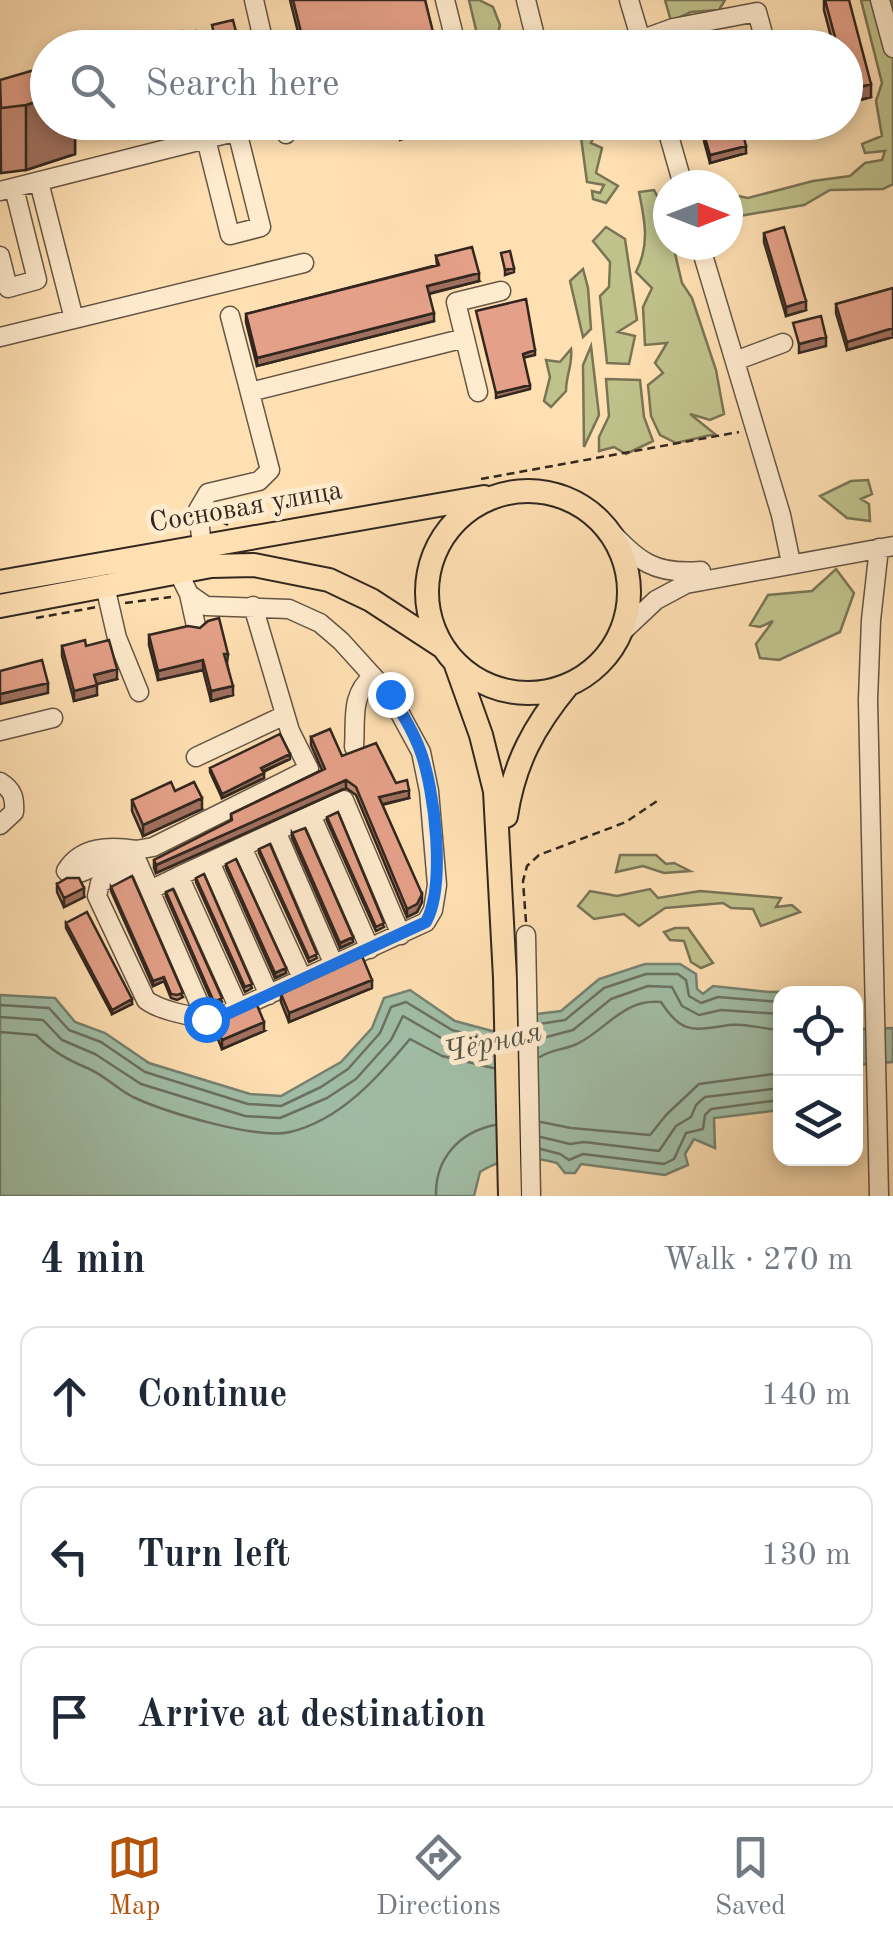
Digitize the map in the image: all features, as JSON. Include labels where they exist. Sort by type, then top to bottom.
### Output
[{"type":"main road","points":[[500,860],[518,761],[538,721],[568,685],[604,659],[621,633],[629,602],[623,556],[607,528],[586,508],[560,496],[531,491],[502,494],[468,510],[442,538],[434,555],[427,592],[429,612],[449,654],[488,760],[495,791],[500,860],[516,977],[517,1183]]},
{"type":"main road","name":"Сосновая улица","points":[[0,582],[502,494]]},
{"type":"main road","name":"Сосновая улица","points":[[0,606],[178,572],[254,565],[329,580],[371,600],[449,654]]},
{"type":"main road","points":[[449,654],[479,680],[508,691],[538,693],[568,685]]},
{"type":"street","points":[[254,0],[262,30]]},
{"type":"street","points":[[445,0],[452,30]]},
{"type":"street","points":[[526,0],[534,30]]},
{"type":"street","points":[[629,0],[638,30]]},
{"type":"street","points":[[880,0],[893,46]]},
{"type":"street","points":[[668,30],[758,12],[762,30]]},
{"type":"street","points":[[0,256],[8,288],[37,280],[7,190],[202,140]]},
{"type":"street","points":[[206,140],[230,235],[262,227],[244,140]]},
{"type":"street","points":[[669,140],[678,170]]},
{"type":"street","points":[[39,182],[74,319]]},
{"type":"street","points":[[705,260],[781,515],[791,563]]},
{"type":"street","points":[[0,337],[304,263]]},
{"type":"street","points":[[478,392],[456,302],[501,291]]},
{"type":"street","points":[[202,546],[198,510],[208,493],[259,481],[270,470],[230,316]]},
{"type":"street","points":[[250,392],[464,338]]},
{"type":"street","points":[[735,360],[783,342]]},
{"type":"street","points":[[607,528],[650,568],[682,573],[762,562],[791,563]]},
{"type":"street","points":[[621,633],[656,600],[686,584],[886,547],[871,620],[868,700],[880,1196]]},
{"type":"street","points":[[178,572],[189,594],[196,626]]},
{"type":"street","points":[[105,586],[118,638],[140,692]]},
{"type":"street","points":[[189,594],[206,606],[289,609],[320,623],[373,676],[400,710],[431,804],[437,885],[433,910],[426,922],[214,1020],[206,1019],[152,1005],[146,1000],[96,890],[100,883],[138,863],[206,1019]]},
{"type":"street","points":[[136,850],[202,824],[309,769],[285,715],[253,606]]},
{"type":"street","points":[[354,747],[357,696],[360,686],[373,676]]},
{"type":"street","points":[[196,757],[285,715]]},
{"type":"street","points":[[0,731],[53,718]]},
{"type":"street","points":[[0,782],[10,788],[14,812],[0,824]]},
{"type":"street","points":[[150,890],[344,800],[401,935]]},
{"type":"street","points":[[312,815],[370,950]]},
{"type":"street","points":[[276,832],[334,966]]},
{"type":"street","points":[[242,847],[302,980]]},
{"type":"street","points":[[210,862],[269,995]]},
{"type":"street","points":[[178,876],[239,1009]]},
{"type":"street","points":[[516,977],[526,935]]},
{"type":"street","points":[[517,1183],[531,1196]]},
{"type":"path","points":[[475,480],[742,432]]},
{"type":"path","points":[[198,510],[227,525]]},
{"type":"path","points":[[526,935],[526,866],[540,854],[626,822],[657,801]]},
{"type":"green space","points":[[469,0],[493,7],[500,25],[499,30],[476,30]]},
{"type":"green space","points":[[665,0],[725,0],[719,10],[691,12],[671,21]]},
{"type":"green space","points":[[861,0],[893,0],[893,184],[883,189],[830,190],[804,205],[743,215],[743,197],[850,176],[865,163],[882,160],[885,151],[865,153],[862,144],[882,136],[876,101],[882,83]]},
{"type":"green space","points":[[581,140],[592,140],[591,143],[602,148],[596,173],[618,186],[606,203],[593,199],[592,191],[600,193],[604,185],[587,182]]},
{"type":"green space","points":[[653,190],[653,260],[677,260],[716,370],[724,414],[710,420],[690,414],[715,434],[676,443],[660,435],[651,416],[648,385],[663,373],[655,363],[667,343],[645,345],[643,307],[652,288],[636,272],[645,242],[639,192]]},
{"type":"green space","points":[[606,227],[625,239],[637,320],[618,332],[635,336],[629,364],[607,363],[600,296],[609,287],[610,262],[593,241]]},
{"type":"green space","points":[[583,269],[591,329],[583,337],[570,281]]},
{"type":"green space","points":[[591,346],[599,415],[584,447],[583,365]]},
{"type":"green space","points":[[571,349],[566,391],[551,407],[544,401],[550,377],[546,360],[560,362]]},
{"type":"green space","points":[[606,379],[640,380],[644,417],[653,441],[626,454],[614,447],[599,451],[599,437],[609,416]]},
{"type":"green space","points":[[868,480],[872,494],[861,499],[869,504],[870,521],[847,518],[820,496],[851,481]]},
{"type":"green space","points":[[836,569],[854,593],[840,632],[779,660],[760,658],[756,644],[773,621],[760,627],[750,625],[768,595],[812,591]]},
{"type":"green space","points":[[620,855],[656,855],[666,864],[674,863],[690,871],[664,873],[643,866],[616,872]]},
{"type":"green space","points":[[650,889],[658,898],[700,891],[781,898],[776,907],[792,905],[800,912],[761,926],[753,909],[731,908],[723,903],[665,908],[639,926],[624,914],[594,919],[578,906],[590,891],[617,896]]},
{"type":"green space","points":[[688,928],[713,963],[701,968],[691,962],[684,941],[670,940],[664,932]]},
{"type":"water","name":"Чёрная","points":[[645,964],[680,964],[696,974],[697,989],[703,994],[713,986],[773,992],[773,1111],[714,1118],[715,1148],[694,1139],[685,1154],[688,1165],[665,1175],[581,1164],[575,1173],[565,1173],[557,1163],[527,1159],[498,1163],[480,1172],[474,1196],[0,1196],[0,995],[55,998],[75,1022],[105,1033],[149,1063],[250,1094],[281,1096],[341,1062],[372,1028],[384,998],[410,990],[455,1021],[492,1031],[519,1025],[537,1014],[561,1011],[599,979]]},
{"type":"water","points":[[893,1028],[893,1062],[863,1064],[863,1029]]},
{"type":"building","points":[[293,0],[425,0],[432,30],[300,30]]},
{"type":"building","points":[[825,0],[849,0],[857,30],[833,30]]},
{"type":"building","points":[[233,20],[236,30],[213,30],[212,25]]},
{"type":"building","points":[[863,53],[871,84],[863,86]]},
{"type":"building","points":[[30,71],[30,104],[1,108],[0,80]]},
{"type":"building","points":[[706,140],[744,140],[746,146],[710,155]]},
{"type":"building","points":[[784,227],[806,301],[786,307],[764,233]]},
{"type":"building","points":[[472,247],[479,273],[427,286],[434,313],[257,358],[246,314],[439,265],[436,256]]},
{"type":"building","points":[[510,251],[514,268],[505,270],[501,253]]},
{"type":"building","points":[[893,288],[893,328],[847,342],[836,304]]},
{"type":"building","points":[[526,299],[535,350],[523,354],[530,385],[496,393],[476,311]]},
{"type":"building","points":[[821,316],[826,337],[799,344],[793,323]]},
{"type":"building","points":[[219,618],[233,686],[211,691],[203,660],[158,671],[149,635],[188,626],[200,628]]},
{"type":"building","points":[[85,640],[86,646],[109,640],[117,669],[94,675],[97,685],[74,691],[62,646]]},
{"type":"building","points":[[42,660],[48,683],[0,694],[0,671]]},
{"type":"building","points":[[330,729],[342,756],[376,743],[396,783],[407,780],[409,790],[379,797],[422,894],[417,904],[407,909],[356,787],[346,780],[156,865],[154,860],[232,820],[231,814],[325,769],[311,737]]},
{"type":"building","points":[[280,734],[290,754],[261,768],[264,773],[222,794],[210,768]]},
{"type":"building","points":[[171,782],[175,791],[194,782],[202,798],[143,825],[132,800]]},
{"type":"building","points":[[338,812],[384,923],[376,927],[327,817]]},
{"type":"building","points":[[305,828],[353,937],[340,943],[292,833]]},
{"type":"building","points":[[270,844],[317,954],[309,958],[259,849]]},
{"type":"building","points":[[236,859],[286,968],[275,973],[226,864]]},
{"type":"building","points":[[204,874],[252,984],[245,987],[196,878]]},
{"type":"building","points":[[132,876],[183,993],[171,994],[164,977],[153,981],[111,887]]},
{"type":"building","points":[[67,878],[79,878],[84,888],[64,898],[57,884]]},
{"type":"building","points":[[173,889],[222,998],[214,1002],[166,892]]},
{"type":"building","points":[[87,912],[132,999],[112,1010],[66,923]]},
{"type":"building","points":[[362,956],[372,980],[289,1013],[281,994]]},
{"type":"building","points":[[257,1005],[264,1022],[222,1040],[215,1023]]},
{"type":"route","points":[[206,1019],[214,1020],[401,935],[426,922],[433,910],[437,862],[429,791],[421,752],[390,694]]}]
